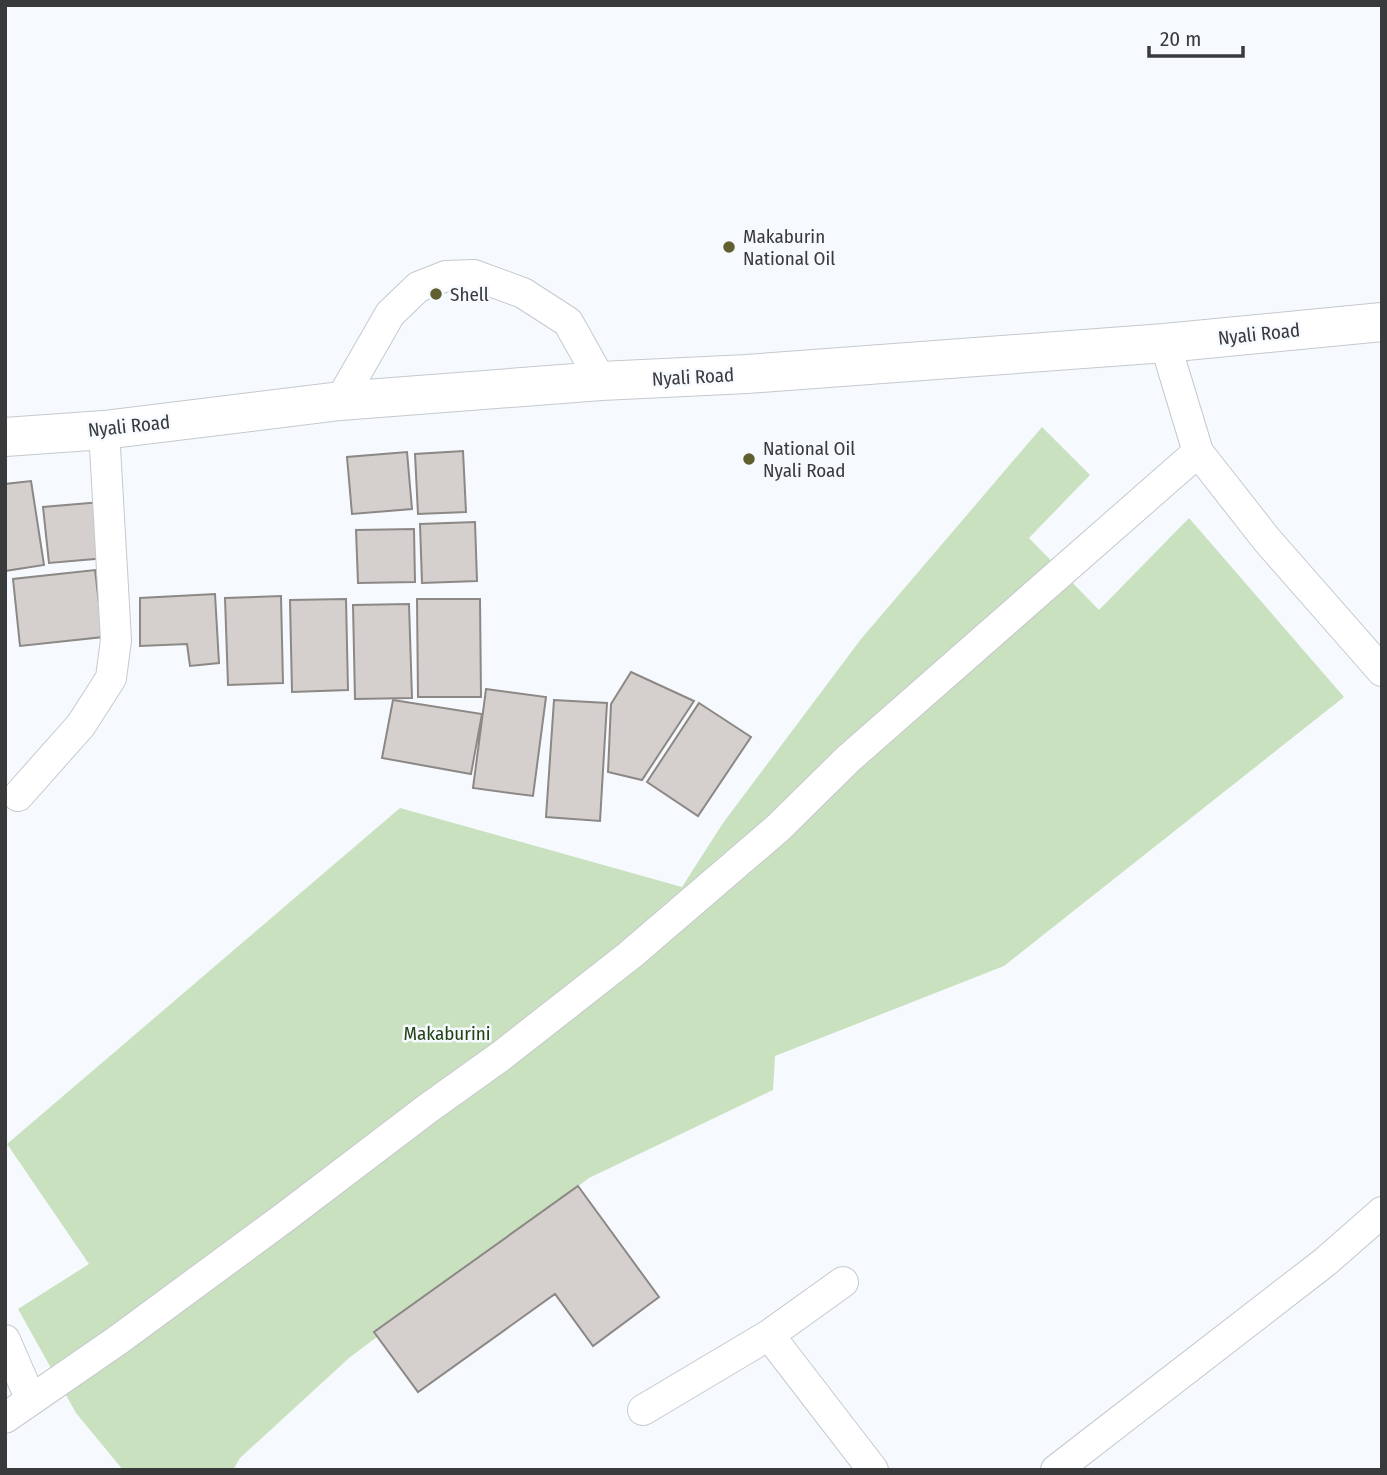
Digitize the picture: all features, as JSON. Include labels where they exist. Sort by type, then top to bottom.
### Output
[{"type":"highway","name":"Nyali Road","points":[[5,437],[104,430],[340,401],[1165,343],[1382,322]]},
{"type":"street","points":[[340,401],[390,314],[418,287],[446,276],[474,275],[523,293],[568,322],[601,381]]},
{"type":"street","points":[[1165,343],[1198,452],[1267,540],[1382,671]]},
{"type":"street","points":[[18,796],[81,725],[111,678],[116,640],[104,430]]},
{"type":"street","points":[[5,1418],[118,1340],[285,1217],[426,1109],[501,1056],[630,955],[778,828],[848,759],[1198,452]]},
{"type":"street","points":[[1056,1470],[1325,1262],[1382,1212]]},
{"type":"street","points":[[643,1410],[769,1335],[843,1282]]},
{"type":"street","points":[[769,1335],[873,1470]]},
{"type":"street","points":[[5,1340],[31,1400]]},
{"type":"green space","name":"Makaburini","points":[[1042,427],[1090,475],[1029,538],[1099,610],[1189,518],[1344,697],[1004,966],[775,1056],[773,1090],[589,1178],[349,1358],[240,1458],[233,1470],[123,1470],[76,1413],[18,1309],[89,1264],[7,1144],[400,808],[682,887],[723,823],[861,639]]},
{"type":"building","points":[[463,451],[466,512],[418,514],[415,454]]},
{"type":"building","points":[[407,452],[412,509],[352,514],[347,457]]},
{"type":"building","points":[[31,481],[44,565],[5,571],[5,484]]},
{"type":"building","points":[[101,502],[106,558],[49,563],[43,507]]},
{"type":"building","points":[[475,522],[477,581],[422,583],[420,524]]},
{"type":"building","points":[[414,529],[415,582],[358,583],[356,530]]},
{"type":"building","points":[[95,570],[103,637],[20,646],[13,579]]},
{"type":"building","points":[[215,594],[219,663],[190,666],[187,644],[140,646],[140,598]]},
{"type":"building","points":[[281,596],[283,683],[228,685],[225,598]]},
{"type":"building","points":[[346,599],[348,690],[292,692],[290,600]]},
{"type":"building","points":[[417,599],[480,599],[481,697],[418,697]]},
{"type":"building","points":[[409,604],[412,698],[355,699],[353,605]]},
{"type":"building","points":[[631,672],[694,701],[642,780],[608,772],[611,704]]},
{"type":"building","points":[[486,689],[546,697],[533,796],[473,788]]},
{"type":"building","points":[[393,700],[482,714],[471,774],[382,758]]},
{"type":"building","points":[[554,700],[607,703],[600,821],[546,817]]},
{"type":"building","points":[[699,703],[751,737],[698,816],[647,782]]},
{"type":"building","points":[[578,1186],[659,1297],[593,1346],[555,1294],[418,1392],[374,1332]]},
{"type":"place","name":"Makaburin National Oil","points":[[729,247]]},
{"type":"place","name":"Shell","points":[[436,294]]},
{"type":"place","name":"National Oil Nyali Road","points":[[749,459]]}]
